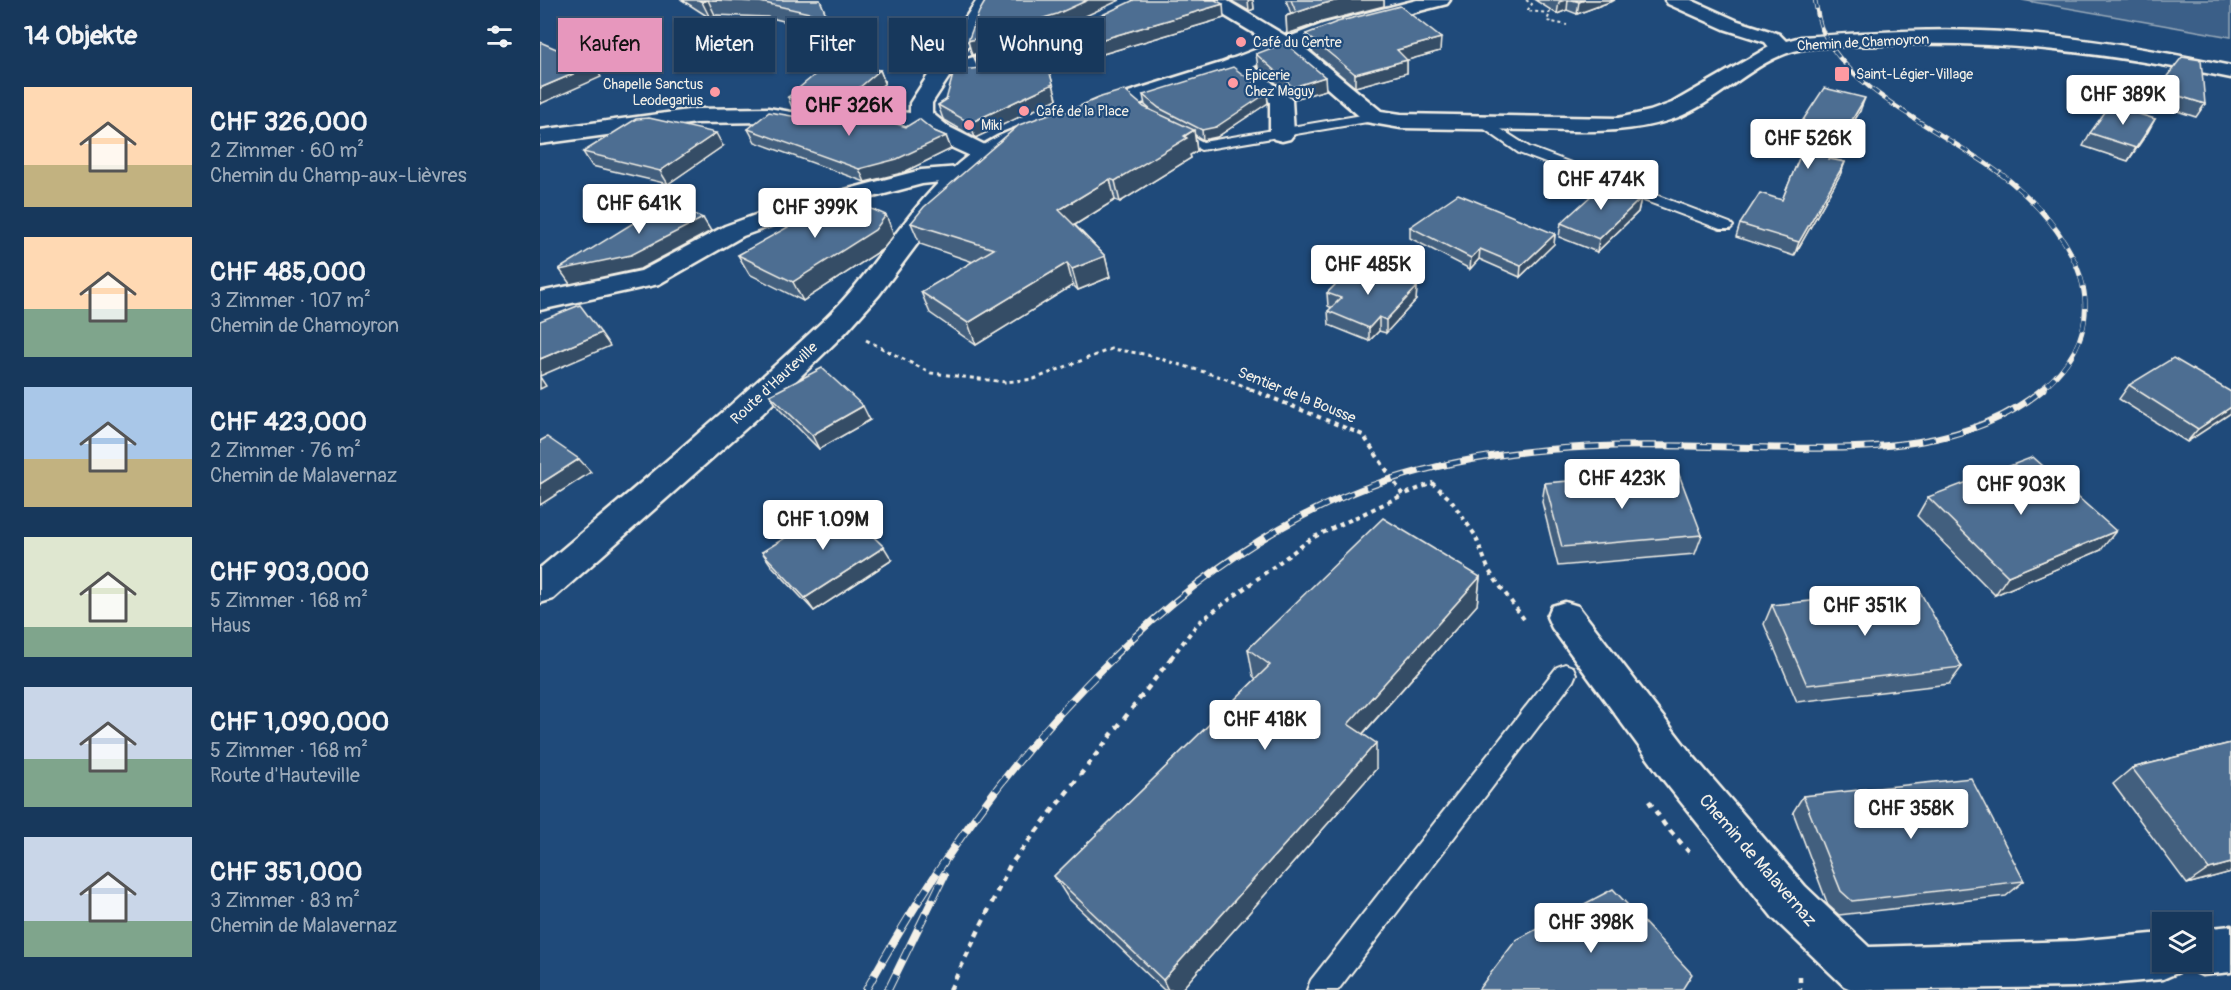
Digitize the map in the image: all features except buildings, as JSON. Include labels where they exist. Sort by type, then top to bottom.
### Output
[{"type":"street","points":[[966,32],[987,0]]},
{"type":"street","points":[[1212,0],[1287,44],[1374,117]]},
{"type":"street","name":"Route d'Hauteville","points":[[540,589],[751,406],[836,325],[869,289],[944,190],[983,153],[1000,144],[1063,120],[1134,106],[1340,25],[1440,0]]},
{"type":"street","points":[[1675,0],[1731,25],[1772,38],[1781,47]]},
{"type":"street","name":"Chemin de Chamoyron","points":[[1374,117],[1401,121],[1618,125],[1652,119],[1681,108],[1781,47],[1839,40],[1961,38],[2042,40],[2160,58],[2231,72]]},
{"type":"street","points":[[1237,64],[1281,99],[1282,134]]},
{"type":"street","points":[[940,72],[921,103],[921,113],[926,121],[950,138],[983,153]]},
{"type":"street","points":[[540,138],[696,116],[768,115],[814,123],[854,115],[926,121]]},
{"type":"street","points":[[540,301],[649,278],[719,239],[778,215],[921,177],[960,174]]},
{"type":"street","name":"Chemin de Malavernaz","points":[[1565,617],[1679,769],[1789,902],[1860,970],[2075,964],[2152,957]]},
{"type":"street","points":[[2212,951],[2231,949]]},
{"type":"lane","points":[[1163,128],[1201,146],[1374,117]]},
{"type":"lane","points":[[1485,123],[1524,150],[1725,226]]},
{"type":"lane","points":[[1321,990],[1564,674]]},
{"type":"path","points":[[1526,0],[1532,4],[1527,11],[1550,13],[1547,21],[1568,24]]},
{"type":"path","name":"Sentier de la Bousse","points":[[836,325],[931,373],[1005,382],[1034,379],[1111,349],[1144,354],[1221,377],[1363,435],[1403,495]]},
{"type":"path","points":[[950,990],[1011,865],[1198,623],[1312,538],[1432,483],[1450,499],[1475,535],[1489,571],[1564,674]]},
{"type":"shaded area","points":[[2022,0],[2231,0],[2231,37]]},
{"type":"railway","points":[[1815,0],[1821,27],[1834,51],[1853,72],[1875,92],[1901,110],[2002,175]]},
{"type":"railway","points":[[2000,173],[2026,195],[2049,220],[2068,247],[2080,276],[2085,304],[2081,334],[2067,362],[2041,390]]},
{"type":"railway","points":[[1112,658],[1173,603],[1239,554],[1310,512],[1385,481],[1434,467],[1485,457],[1562,448],[1636,446],[1848,448],[1918,442],[1951,435],[1984,424],[2014,409],[2043,389]]},
{"type":"railway","points":[[866,990],[920,899],[978,814],[1041,734],[1114,657]]},
{"type":"railway","points":[[888,990],[944,876]]},
{"type":"place","name":"Café du Centre","points":[[1241,42]]},
{"type":"place","name":"Saint-Légier-Village","points":[[1842,74]]},
{"type":"place","name":"Epicerie Chez Maguy","points":[[1233,83]]},
{"type":"place","name":"Chapelle Sanctus Leodegarius","points":[[715,92]]},
{"type":"place","name":"Café de la Place","points":[[1024,111]]},
{"type":"place","name":"Miki","points":[[969,125]]}]
